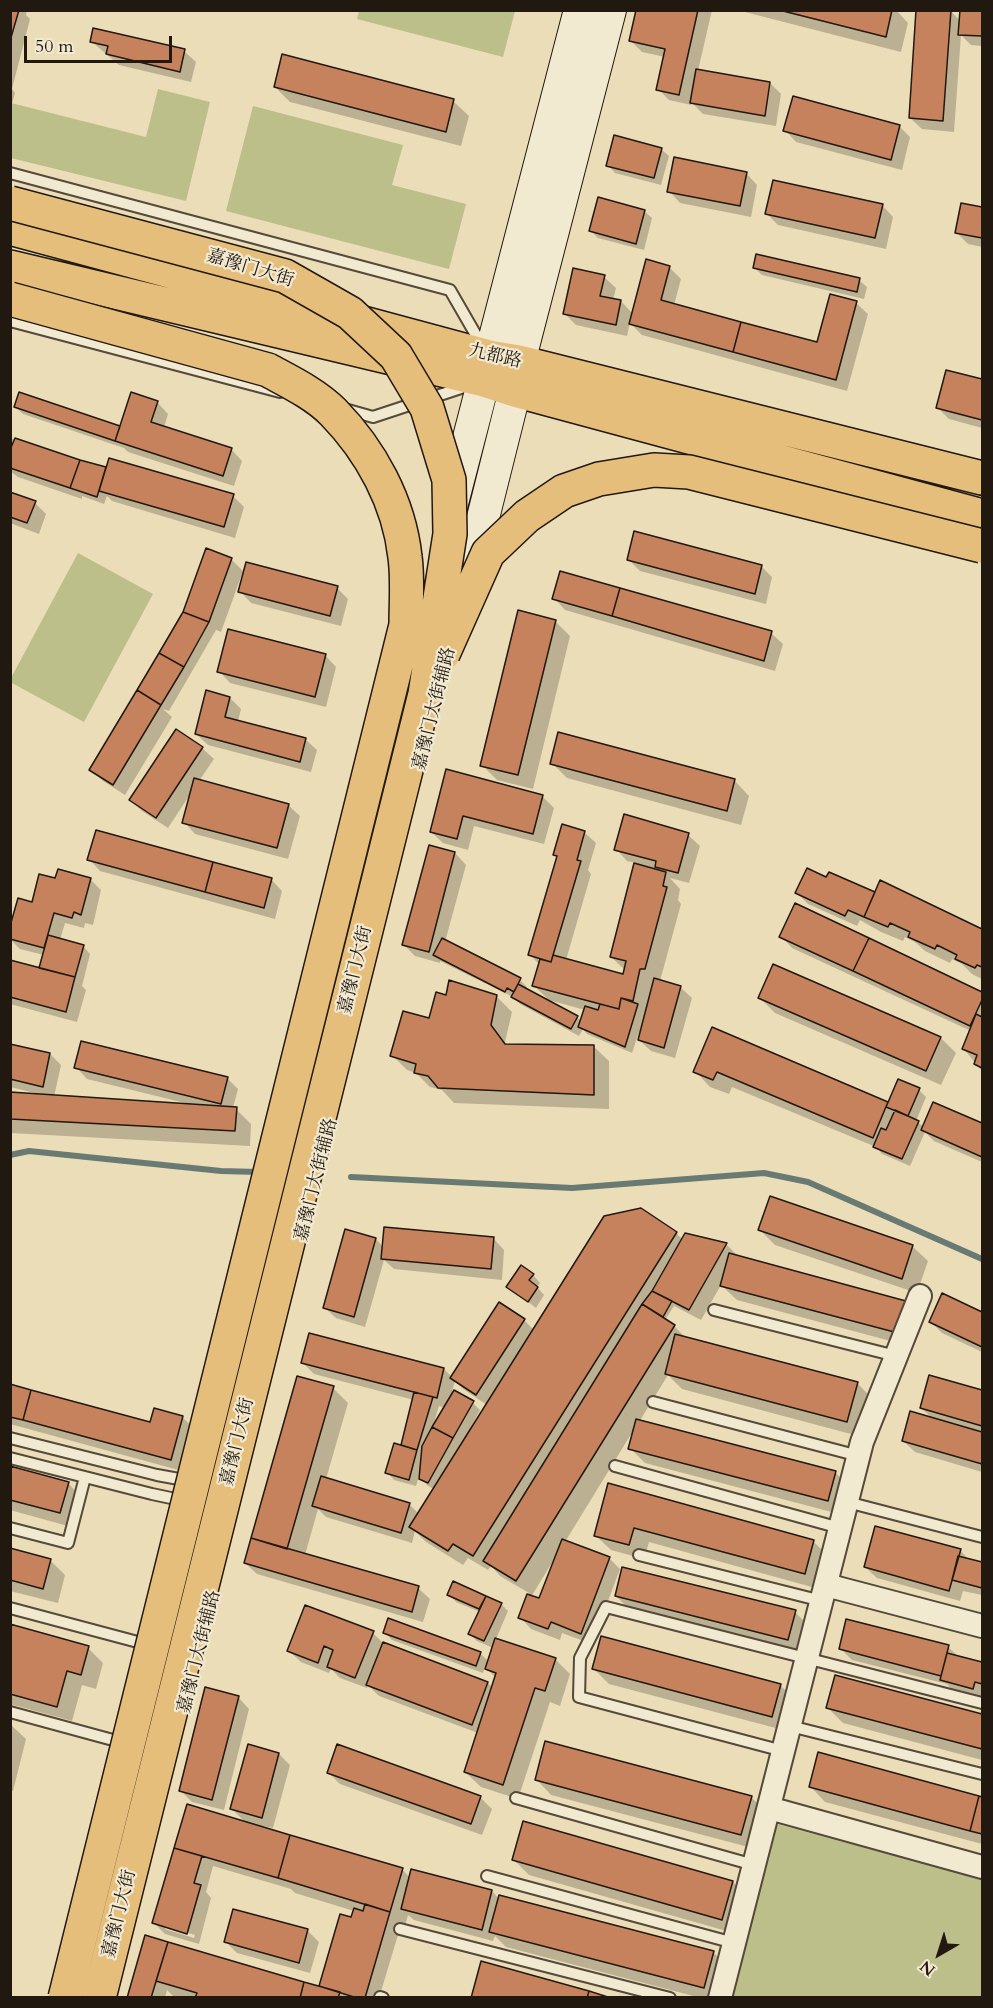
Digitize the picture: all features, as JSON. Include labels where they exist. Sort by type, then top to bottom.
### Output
[{"type":"main road","points":[[502,372],[580,10]]},
{"type":"main road","points":[[502,372],[610,10]]},
{"type":"main road","name":"嘉豫门大街","points":[[10,203],[285,276],[350,313],[396,356],[427,408],[449,480],[450,534],[425,694],[99,1998]]},
{"type":"main road","name":"九都路","points":[[10,228],[982,516]]},
{"type":"main road","name":"九都路","points":[[10,267],[982,478]]},
{"type":"main road","name":"嘉豫门大街","points":[[10,299],[268,370],[297,385],[332,411],[364,449],[391,497],[405,556],[406,626],[65,1998]]},
{"type":"main road","name":"嘉豫门大街辅路","points":[[53,1998],[127,1744],[191,1492],[502,372]]},
{"type":"main road","name":"嘉豫门大街辅路","points":[[112,1998],[502,372]]},
{"type":"main road","points":[[425,694],[488,553],[536,509],[564,491],[598,479],[654,470],[689,472],[982,546]]},
{"type":"street","points":[[720,1998],[862,1442],[920,1296]]},
{"type":"street","points":[[824,1593],[982,1626]]},
{"type":"street","points":[[769,1809],[982,1867]]},
{"type":"lane","points":[[10,173],[450,290],[502,372],[373,417],[10,321]]},
{"type":"lane","points":[[714,1310],[896,1356]]},
{"type":"lane","points":[[653,1402],[859,1456]]},
{"type":"lane","points":[[10,1438],[157,1475],[191,1492]]},
{"type":"lane","points":[[10,1458],[85,1477],[191,1492]]},
{"type":"lane","points":[[615,1466],[840,1528]]},
{"type":"lane","points":[[10,1528],[68,1543],[85,1477]]},
{"type":"lane","points":[[847,1502],[982,1538]]},
{"type":"lane","points":[[639,1555],[824,1593]]},
{"type":"lane","points":[[783,1750],[579,1697],[580,1658],[606,1607],[982,1703]]},
{"type":"lane","points":[[10,1608],[152,1646]]},
{"type":"lane","points":[[10,1712],[127,1744]]},
{"type":"lane","points":[[790,1726],[982,1774]]},
{"type":"lane","points":[[516,1798],[754,1865]]},
{"type":"lane","points":[[487,1876],[734,1942]]},
{"type":"lane","points":[[400,1929],[670,1998]]},
{"type":"green space","points":[[359,10],[515,11],[503,57],[357,19]]},
{"type":"green space","points":[[158,89],[210,102],[186,201],[11,158],[11,103],[146,137]]},
{"type":"green space","points":[[253,106],[403,145],[392,185],[466,204],[449,269],[226,211]]},
{"type":"green space","points":[[78,553],[153,594],[84,722],[10,682]]},
{"type":"green space","points":[[776,1824],[982,1879],[982,1997],[731,1998]]},
{"type":"building","points":[[10,10],[19,10],[10,41]]},
{"type":"building","points":[[636,10],[698,10],[679,95],[656,90],[665,49],[629,41]]},
{"type":"building","points":[[779,10],[892,10],[886,37]]},
{"type":"building","points":[[916,10],[951,10],[943,121],[909,118]]},
{"type":"building","points":[[960,10],[982,10],[982,36],[958,35]]},
{"type":"building","points":[[93,28],[185,49],[180,72],[106,54],[108,46],[90,42]]},
{"type":"building","points":[[282,54],[454,99],[446,132],[274,87]]},
{"type":"building","points":[[696,69],[770,82],[765,116],[690,103]]},
{"type":"building","points":[[793,96],[900,125],[891,160],[783,131]]},
{"type":"building","points":[[614,135],[662,148],[654,178],[606,166]]},
{"type":"building","points":[[674,157],[747,172],[740,206],[667,192]]},
{"type":"building","points":[[773,180],[883,204],[875,238],[765,214]]},
{"type":"building","points":[[598,197],[645,210],[636,244],[589,231]]},
{"type":"building","points":[[961,203],[982,207],[982,238],[955,233]]},
{"type":"building","points":[[756,254],[860,278],[857,292],[753,268]]},
{"type":"building","points":[[646,259],[670,266],[661,300],[741,322],[733,352],[629,324]]},
{"type":"building","points":[[573,268],[605,275],[600,296],[621,300],[616,325],[563,314]]},
{"type":"building","points":[[830,294],[857,301],[836,380],[733,352],[741,322],[817,342]]},
{"type":"building","points":[[946,370],[982,379],[982,420],[936,408]]},
{"type":"building","points":[[19,392],[120,426],[115,441],[14,407]]},
{"type":"building","points":[[131,392],[158,401],[151,422],[232,448],[223,476],[115,441]]},
{"type":"building","points":[[15,438],[80,460],[70,488],[10,468],[10,450]]},
{"type":"building","points":[[109,458],[234,494],[224,527],[99,491]]},
{"type":"building","points":[[80,460],[106,467],[97,497],[70,488]]},
{"type":"building","points":[[10,492],[36,501],[27,523],[10,517]]},
{"type":"building","points":[[634,531],[762,565],[755,594],[627,560]]},
{"type":"building","points":[[206,548],[232,558],[209,622],[183,612]]},
{"type":"building","points":[[246,562],[338,586],[330,616],[238,592]]},
{"type":"building","points":[[560,571],[620,588],[612,616],[552,599]]},
{"type":"building","points":[[620,588],[772,631],[764,661],[612,616]]},
{"type":"building","points":[[518,610],[556,620],[518,775],[480,766]]},
{"type":"building","points":[[183,612],[209,622],[184,667],[159,653]]},
{"type":"building","points":[[228,629],[326,654],[315,697],[217,672]]},
{"type":"building","points":[[159,653],[184,667],[161,705],[137,690]]},
{"type":"building","points":[[137,690],[161,705],[113,785],[89,770]]},
{"type":"building","points":[[206,690],[230,697],[225,717],[306,738],[300,762],[195,734]]},
{"type":"building","points":[[176,729],[203,747],[156,818],[129,800]]},
{"type":"building","points":[[558,732],[735,779],[727,811],[550,764]]},
{"type":"building","points":[[446,769],[543,795],[533,834],[463,816],[457,839],[430,832]]},
{"type":"building","points":[[194,778],[289,804],[277,848],[182,823]]},
{"type":"building","points":[[624,814],[689,833],[678,873],[655,867],[656,861],[614,850]]},
{"type":"building","points":[[562,824],[585,831],[577,860],[581,861],[551,962],[528,955],[557,856],[553,855]]},
{"type":"building","points":[[96,830],[213,862],[205,892],[87,860]]},
{"type":"building","points":[[429,845],[455,852],[429,952],[402,945]]},
{"type":"building","points":[[213,862],[272,878],[264,908],[205,892]]},
{"type":"building","points":[[634,863],[666,872],[663,886],[667,887],[645,969],[640,969],[633,1001],[621,998],[619,1009],[532,986],[540,959],[551,962],[553,955],[623,974],[626,961],[610,957]]},
{"type":"building","points":[[807,868],[826,877],[829,872],[875,892],[864,917],[848,910],[845,916],[795,893]]},
{"type":"building","points":[[58,869],[91,878],[81,915],[74,912],[72,918],[54,913],[44,948],[10,939],[10,926],[18,898],[32,902],[39,874],[55,878]]},
{"type":"building","points":[[880,880],[982,929],[982,967],[977,965],[975,968],[955,959],[957,955],[937,945],[935,949],[908,937],[910,932],[890,923],[888,927],[864,917]]},
{"type":"building","points":[[795,903],[869,938],[853,971],[779,937]]},
{"type":"building","points":[[48,935],[84,945],[75,977],[39,968]]},
{"type":"building","points":[[442,938],[521,978],[514,992],[507,988],[505,992],[433,955]]},
{"type":"building","points":[[869,938],[982,992],[982,1000],[970,1026],[853,971]]},
{"type":"building","points":[[10,960],[75,977],[66,1012],[10,997]]},
{"type":"building","points":[[773,964],[941,1037],[926,1071],[758,998]]},
{"type":"building","points":[[654,978],[681,986],[664,1048],[638,1040]]},
{"type":"building","points":[[449,980],[497,995],[491,1025],[505,1044],[594,1045],[594,1095],[438,1088],[428,1076],[414,1073],[416,1064],[390,1056],[403,1011],[429,1018],[436,992],[446,995]]},
{"type":"building","points":[[518,984],[578,1016],[571,1029],[511,997]]},
{"type":"building","points":[[621,998],[638,1004],[625,1047],[578,1027],[585,1006],[598,1010],[600,1004],[619,1009]]},
{"type":"building","points":[[976,1014],[982,1017],[982,1068],[974,1064],[977,1055],[962,1049]]},
{"type":"building","points":[[712,1027],[888,1102],[873,1138],[717,1072],[713,1080],[693,1072]]},
{"type":"building","points":[[81,1041],[228,1077],[221,1104],[74,1068]]},
{"type":"building","points":[[10,1044],[50,1053],[43,1087],[10,1079]]},
{"type":"building","points":[[898,1079],[920,1088],[908,1116],[886,1107]]},
{"type":"building","points":[[10,1092],[237,1107],[235,1131],[10,1119]]},
{"type":"building","points":[[933,1102],[982,1123],[982,1157],[921,1130]]},
{"type":"building","points":[[895,1110],[919,1121],[902,1159],[873,1147],[881,1128],[886,1130]]},
{"type":"building","points":[[770,1196],[913,1245],[902,1279],[758,1230]]},
{"type":"building","points":[[641,1208],[677,1232],[473,1556],[453,1544],[448,1551],[409,1527],[604,1216]]},
{"type":"building","points":[[384,1227],[494,1237],[491,1269],[381,1259]]},
{"type":"building","points":[[345,1229],[376,1238],[354,1317],[323,1308]]},
{"type":"building","points":[[685,1233],[727,1243],[689,1310],[652,1291]]},
{"type":"building","points":[[729,1253],[906,1301],[898,1333],[720,1286]]},
{"type":"building","points":[[521,1265],[534,1274],[529,1280],[538,1287],[528,1302],[506,1287]]},
{"type":"building","points":[[652,1291],[672,1301],[663,1317],[642,1304]]},
{"type":"building","points":[[942,1293],[982,1312],[982,1347],[929,1322]]},
{"type":"building","points":[[499,1302],[525,1319],[476,1395],[450,1378]]},
{"type":"building","points":[[642,1304],[675,1325],[516,1581],[483,1561]]},
{"type":"building","points":[[309,1333],[444,1368],[437,1398],[301,1363]]},
{"type":"building","points":[[675,1334],[858,1382],[847,1422],[665,1374]]},
{"type":"building","points":[[929,1375],[982,1390],[982,1426],[920,1408]]},
{"type":"building","points":[[297,1376],[334,1386],[287,1549],[251,1538]]},
{"type":"building","points":[[10,1384],[31,1390],[23,1420],[10,1417]]},
{"type":"building","points":[[31,1390],[150,1422],[154,1408],[183,1416],[171,1460],[23,1420]]},
{"type":"building","points":[[454,1390],[474,1401],[453,1438],[432,1427]]},
{"type":"building","points":[[414,1392],[433,1397],[417,1450],[401,1445]]},
{"type":"building","points":[[910,1411],[982,1432],[982,1464],[902,1441]]},
{"type":"building","points":[[636,1419],[836,1471],[828,1501],[628,1449]]},
{"type":"building","points":[[432,1427],[453,1438],[428,1483],[419,1479],[422,1446]]},
{"type":"building","points":[[394,1443],[417,1450],[409,1480],[385,1473]]},
{"type":"building","points":[[10,1466],[69,1482],[60,1513],[10,1500]]},
{"type":"building","points":[[321,1476],[410,1503],[401,1533],[312,1506]]},
{"type":"building","points":[[608,1483],[814,1540],[805,1574],[634,1528],[629,1545],[594,1536]]},
{"type":"building","points":[[875,1526],[961,1549],[949,1591],[864,1567]]},
{"type":"building","points":[[251,1538],[419,1586],[412,1612],[244,1563]]},
{"type":"building","points":[[562,1539],[610,1557],[581,1634],[551,1622],[548,1629],[518,1618],[527,1594],[539,1598]]},
{"type":"building","points":[[10,1548],[51,1559],[43,1589],[10,1580]]},
{"type":"building","points":[[958,1556],[982,1562],[982,1588],[952,1580]]},
{"type":"building","points":[[622,1567],[796,1610],[788,1640],[615,1596]]},
{"type":"building","points":[[453,1581],[486,1596],[479,1609],[447,1595]]},
{"type":"building","points":[[486,1596],[502,1603],[484,1641],[468,1634]]},
{"type":"building","points":[[305,1605],[374,1631],[355,1678],[327,1667],[333,1650],[324,1646],[318,1663],[287,1651]]},
{"type":"building","points":[[388,1618],[481,1652],[476,1666],[383,1633]]},
{"type":"building","points":[[846,1619],[949,1645],[941,1676],[839,1649]]},
{"type":"building","points":[[10,1624],[89,1646],[81,1675],[67,1671],[57,1707],[10,1694]]},
{"type":"building","points":[[601,1636],[781,1684],[772,1717],[592,1669]]},
{"type":"building","points":[[495,1638],[556,1658],[545,1691],[535,1688],[503,1785],[464,1772],[496,1673],[485,1669]]},
{"type":"building","points":[[383,1642],[488,1682],[472,1725],[366,1685]]},
{"type":"building","points":[[947,1653],[982,1662],[982,1684],[975,1682],[973,1689],[940,1680]]},
{"type":"building","points":[[835,1675],[982,1714],[982,1749],[826,1708]]},
{"type":"building","points":[[205,1687],[239,1696],[212,1800],[179,1791]]},
{"type":"building","points":[[545,1741],[752,1796],[741,1835],[535,1780]]},
{"type":"building","points":[[248,1744],[279,1753],[262,1818],[230,1809]]},
{"type":"building","points":[[337,1744],[481,1796],[471,1824],[327,1773]]},
{"type":"building","points":[[818,1752],[979,1796],[970,1831],[809,1787]]},
{"type":"building","points":[[979,1796],[982,1797],[982,1834],[970,1831]]},
{"type":"building","points":[[187,1804],[290,1835],[278,1878],[174,1848]]},
{"type":"building","points":[[523,1821],[733,1881],[722,1920],[512,1860]]},
{"type":"building","points":[[290,1835],[403,1868],[390,1912],[278,1878]]},
{"type":"building","points":[[174,1848],[202,1856],[194,1883],[201,1885],[187,1934],[152,1923]]},
{"type":"building","points":[[411,1869],[492,1890],[482,1930],[401,1909]]},
{"type":"building","points":[[499,1895],[714,1951],[704,1988],[489,1932]]},
{"type":"building","points":[[365,1904],[390,1912],[365,1998],[357,1998],[319,1986],[340,1914],[351,1917],[354,1908],[363,1911]]},
{"type":"building","points":[[233,1909],[308,1929],[299,1963],[224,1942]]},
{"type":"building","points":[[145,1935],[168,1942],[151,1998],[127,1998]]},
{"type":"building","points":[[168,1942],[304,1982],[300,1998],[195,1998],[197,1993],[156,1981]]},
{"type":"building","points":[[481,1961],[589,1991],[587,1998],[471,1998]]},
{"type":"building","points":[[304,1982],[340,1992],[338,1998],[300,1998]]},
{"type":"building","points":[[589,1991],[611,1998],[587,1998]]},
{"type":"waterway","points":[[10,1155],[29,1151],[221,1171],[258,1172]]},
{"type":"waterway","points":[[351,1177],[572,1188],[764,1173],[808,1182],[982,1259]]}]
